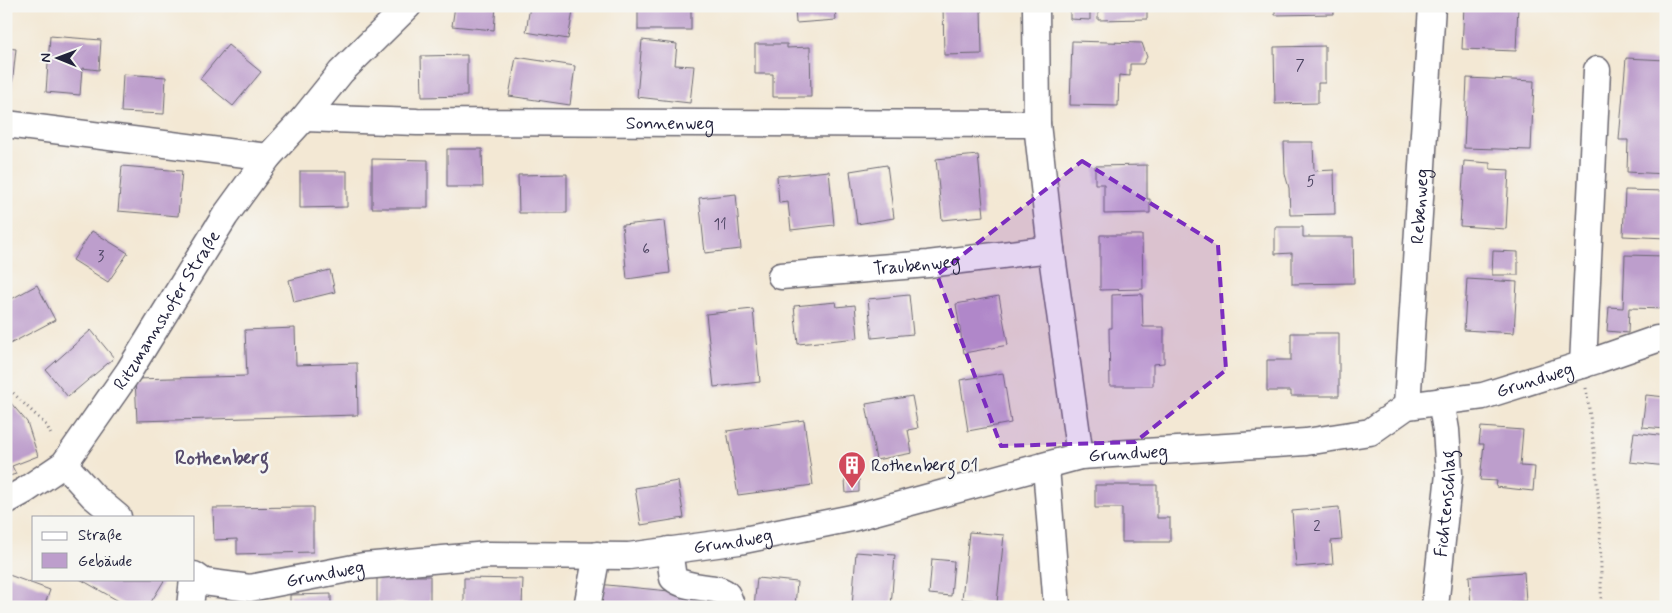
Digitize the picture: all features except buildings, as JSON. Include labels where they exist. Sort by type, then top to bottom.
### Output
[{"type":"street","name":"Ritzmannshofer Straße","points":[[64,464],[129,371],[225,216],[268,157],[304,118],[341,72],[408,6]]},
{"type":"street","points":[[1036,6],[1037,124],[1051,249],[1080,456]]},
{"type":"street","name":"Rebenweg","points":[[1407,406],[1432,6]]},
{"type":"street","name":"Grundweg","points":[[1583,365],[1597,70]]},
{"type":"street","name":"Sonnenweg","points":[[304,118],[417,122],[1037,124]]},
{"type":"street","points":[[6,124],[268,157]]},
{"type":"street","name":"Traubenweg","points":[[781,276],[928,264],[1051,249]]},
{"type":"street","name":"Grundweg","points":[[195,577],[204,582],[252,598],[364,566],[488,555],[629,556],[738,541],[852,518],[1046,467],[1080,456],[1316,441],[1370,432],[1407,406],[1483,396],[1666,338]]},
{"type":"street","name":"Fichtenschlag","points":[[1435,607],[1449,474],[1446,430],[1441,401]]},
{"type":"street","points":[[6,501],[64,464],[93,496],[117,516]]},
{"type":"street","points":[[1046,467],[1057,607]]},
{"type":"street","name":"Grundweg","points":[[669,550],[673,578],[687,586],[720,590],[727,596],[732,607]]},
{"type":"street","points":[[587,607],[597,556]]},
{"type":"street","points":[[190,607],[193,580]]},
{"type":"path","points":[[1583,365],[1591,419],[1602,551],[1601,607]]},
{"type":"path","points":[[6,386],[47,426],[64,464]]},
{"type":"highlighted area","points":[[1082,161],[1218,245],[1226,370],[1135,442],[1001,446],[937,275]]},
{"type":"place","name":"Rothenberg 01","points":[[852,489]]},
{"type":"district","name":"Rothenberg","points":[[222,457]]}]
